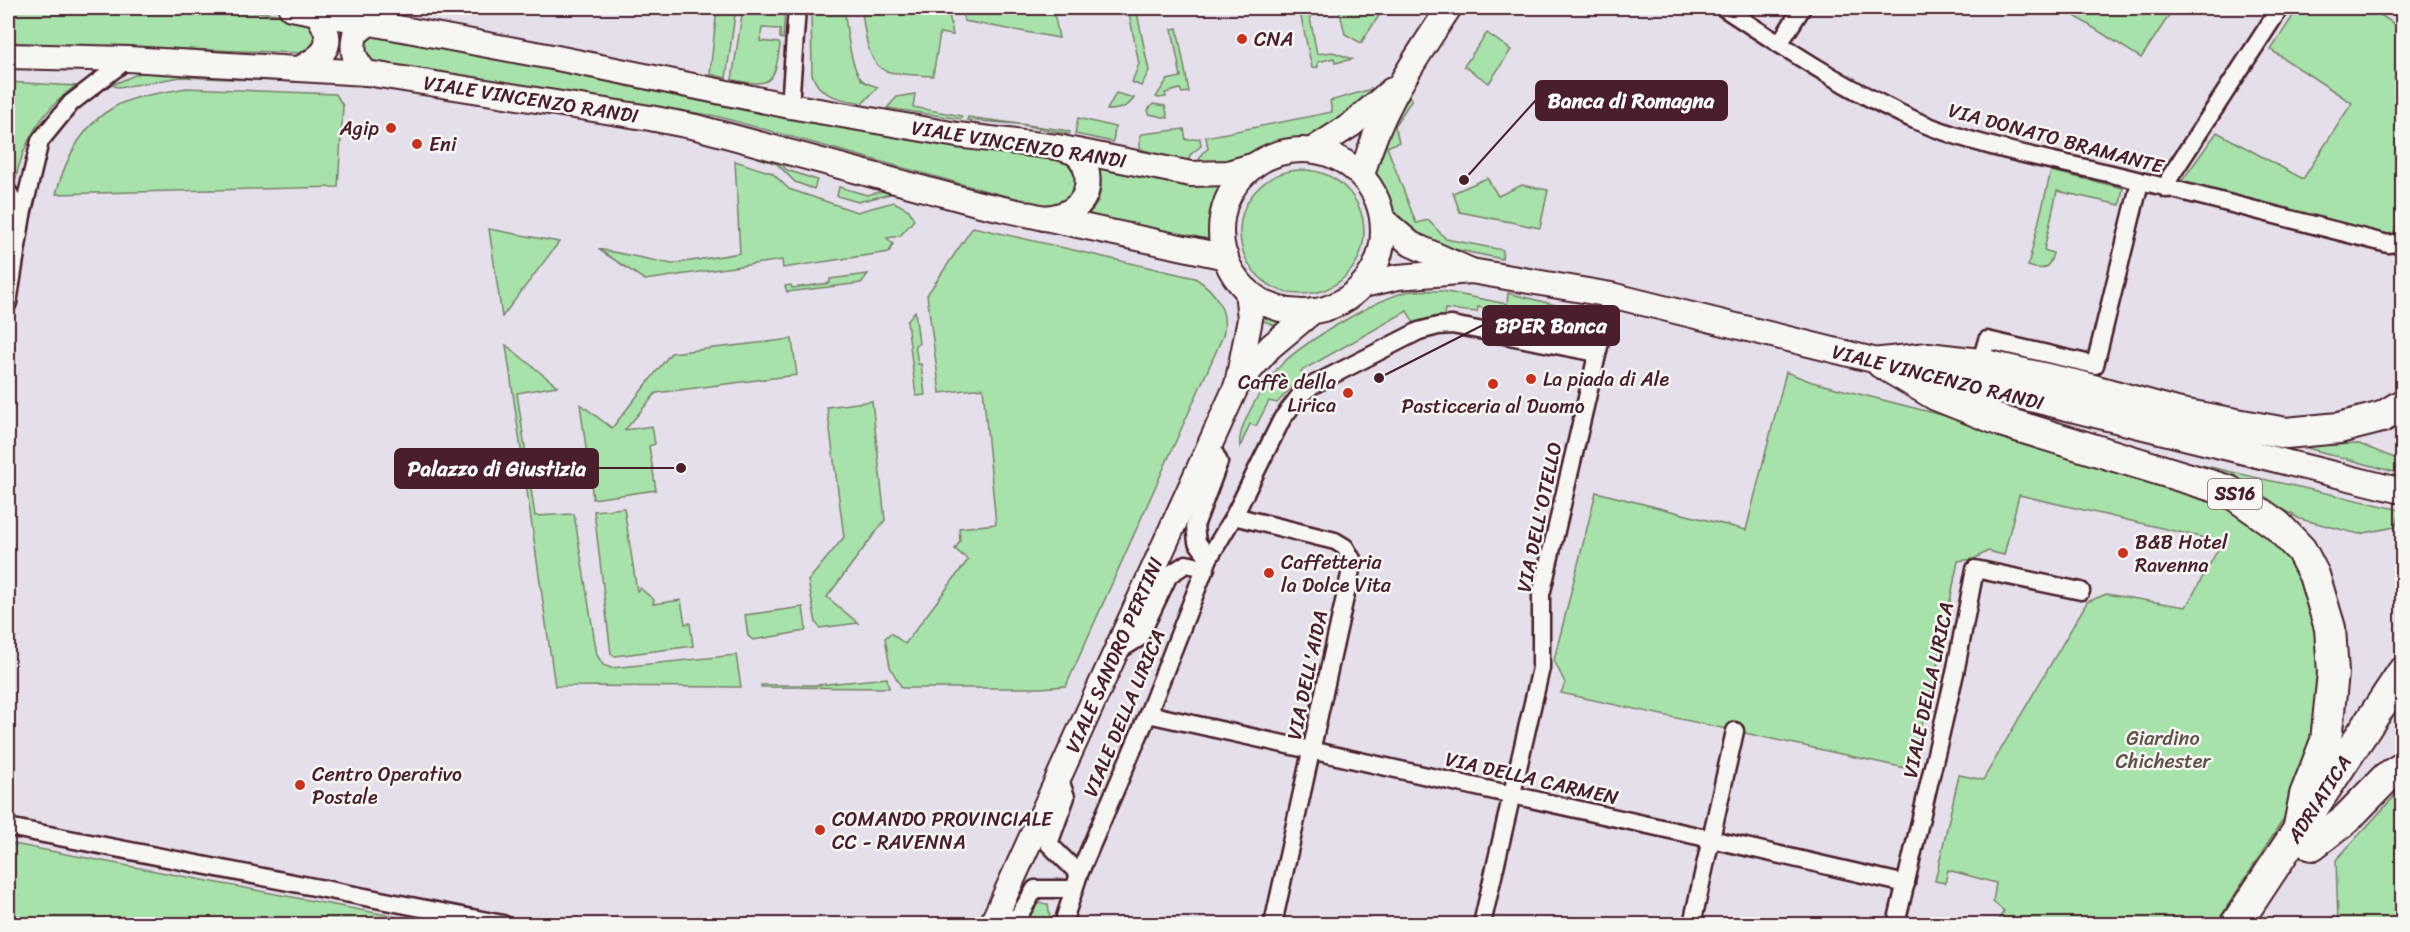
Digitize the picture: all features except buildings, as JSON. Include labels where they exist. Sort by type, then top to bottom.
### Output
[{"type":"highway","points":[[1882,363],[1928,358],[1980,364],[2082,387],[2176,413],[2286,433],[2340,428],[2382,417],[2403,405]]},
{"type":"highway","name":"SS16","points":[[1882,363],[1936,395],[2004,422],[2229,491],[2277,525],[2301,550],[2314,575],[2330,628],[2332,673],[2326,741],[2305,795],[2305,838],[2346,819],[2386,777],[2403,768]]},
{"type":"highway","name":"ADRIATICA","points":[[2259,924],[2305,838],[2403,673]]},
{"type":"highway","name":"ADRIATICA","points":[[2236,924],[2305,838],[2403,707]]},
{"type":"street","name":"VIALE VINCENZO RANDI","points":[[291,8],[557,57],[790,106],[957,135],[1058,147],[1191,174],[1228,173],[1252,166]]},
{"type":"street","points":[[790,106],[797,8]]},
{"type":"street","points":[[1362,175],[1371,142],[1398,85],[1449,8]]},
{"type":"street","name":"VIA DONATO BRAMANTE","points":[[1724,8],[1779,44],[1881,103],[1921,122],[1990,145],[2388,244],[2403,242]]},
{"type":"street","points":[[1779,44],[1802,8]]},
{"type":"street","points":[[2167,189],[2170,177],[2280,8]]},
{"type":"street","points":[[301,68],[322,57],[328,43],[327,30],[317,13]]},
{"type":"street","points":[[366,73],[355,61],[352,47],[355,34],[370,22]]},
{"type":"street","name":"VIALE VINCENZO RANDI","points":[[8,56],[128,59],[366,73],[696,127],[980,204],[1226,257]]},
{"type":"street","points":[[8,303],[22,215],[40,141],[71,103],[128,59]]},
{"type":"street","points":[[1312,150],[1351,125],[1398,85]]},
{"type":"street","points":[[1042,219],[1056,217],[1072,210],[1084,196],[1088,185],[1083,162],[1075,153],[1058,147]]},
{"type":"street","points":[[1293,150],[1312,150],[1340,158],[1362,175],[1376,196],[1383,220],[1383,238],[1380,255],[1373,271],[1363,285],[1346,300],[1324,309],[1295,312],[1261,301],[1247,290],[1234,275],[1226,257],[1221,229],[1227,200],[1233,187],[1252,166],[1275,154],[1293,150]]},
{"type":"street","points":[[1980,364],[1987,340],[2095,365],[2140,182]]},
{"type":"street","points":[[8,192],[22,215]]},
{"type":"street","name":"VIALE VINCENZO RANDI","points":[[1383,220],[1411,243],[1472,271]]},
{"type":"street","name":"VIALE VINCENZO RANDI","points":[[1363,285],[1398,277],[1472,271],[1611,295],[2403,491]]},
{"type":"street","name":"VIALE SANDRO PERTINI","points":[[993,923],[1237,385],[1250,319],[1247,290]]},
{"type":"street","name":"VIA DELL'OTELLO","points":[[1482,924],[1540,668],[1541,595],[1611,295]]},
{"type":"street","name":"VIALE SANDRO PERTINI","points":[[1237,385],[1270,347],[1313,311]]},
{"type":"street","name":"VIALE DELLA LIRICA","points":[[1066,924],[1065,917],[1077,882],[1148,714],[1207,563],[1234,516],[1282,419],[1301,394],[1313,385],[1419,331],[1438,326],[1452,325],[1597,352]]},
{"type":"street","points":[[1207,563],[1197,542],[1195,526],[1219,462],[1210,444]]},
{"type":"street","name":"VIA DELL'AIDA","points":[[1234,516],[1335,542],[1345,547],[1353,561],[1273,924]]},
{"type":"street","name":"VIALE DELLA LIRICA","points":[[1114,654],[1139,638],[1169,575],[1186,564],[1207,563]]},
{"type":"street","name":"VIALE DELLA LIRICA","points":[[1896,924],[1955,673],[1975,569],[2081,591]]},
{"type":"street","name":"VIA DELLA CARMEN","points":[[1148,714],[1906,884]]},
{"type":"street","points":[[1692,924],[1735,731]]},
{"type":"street","name":"VIALE DELLA LIRICA","points":[[1059,777],[1066,797],[1049,844],[1077,882]]},
{"type":"street","points":[[8,827],[502,924]]},
{"type":"street","points":[[993,923],[1018,917],[1035,889],[1077,882]]},
{"type":"green space","points":[[8,8],[221,8],[307,17],[314,23],[318,42],[303,53],[8,43]]},
{"type":"green space","points":[[717,8],[736,8],[726,78],[710,74]]},
{"type":"green space","points":[[743,8],[785,8],[783,39],[780,38],[780,29],[762,28],[760,41],[779,43],[780,46],[772,75],[763,82],[732,80]]},
{"type":"green space","points":[[811,8],[844,8],[849,45],[857,72],[864,82],[878,87],[863,103],[832,96],[815,82],[812,74]]},
{"type":"green space","points":[[861,8],[948,8],[953,35],[940,33],[933,76],[897,73],[879,67],[870,52]]},
{"type":"green space","points":[[961,8],[1053,8],[1059,38],[964,21]]},
{"type":"green space","points":[[1128,8],[1136,8],[1149,71],[1141,86],[1132,82],[1139,64]]},
{"type":"green space","points":[[1299,8],[1308,8],[1317,54],[1333,52],[1352,59],[1335,63],[1334,58],[1318,62],[1318,67],[1312,68]]},
{"type":"green space","points":[[1339,8],[1384,8],[1361,43],[1345,34]]},
{"type":"green space","points":[[2062,8],[2174,8],[2141,58]]},
{"type":"green space","points":[[2298,8],[2370,8],[2402,29],[2402,206],[2393,235],[2179,185],[2217,132],[2303,179],[2352,103],[2271,50]]},
{"type":"green space","points":[[1177,28],[1189,92],[1182,93],[1180,89],[1165,93],[1166,97],[1159,98],[1156,97],[1167,80],[1181,77],[1172,29]]},
{"type":"green space","points":[[366,33],[860,131],[1063,156],[1073,163],[1078,182],[1068,202],[1045,207],[716,116],[370,62],[361,40]]},
{"type":"green space","points":[[1487,33],[1511,50],[1489,83],[1464,66]]},
{"type":"green space","points":[[144,71],[318,78],[324,83],[181,77],[128,86],[112,85]]},
{"type":"green space","points":[[8,82],[75,86],[53,106],[36,128],[23,153],[15,182],[8,176]]},
{"type":"green space","points":[[186,88],[336,94],[343,106],[338,187],[56,194],[64,169],[76,144],[93,123],[122,103]]},
{"type":"green space","points":[[1371,89],[1355,112],[1307,140],[1281,140],[1235,164],[1196,167],[1202,153],[1208,149],[1206,137],[1332,112],[1330,101]]},
{"type":"green space","points":[[1116,93],[1134,98],[1122,108],[1107,110]]},
{"type":"green space","points":[[915,94],[913,107],[962,116],[961,119],[887,108],[897,97]]},
{"type":"green space","points":[[1406,95],[1412,99],[1395,126],[1399,142],[1387,147],[1416,223],[1428,220],[1446,239],[1503,250],[1502,259],[1425,243],[1399,221],[1374,173],[1374,160]]},
{"type":"green space","points":[[1153,104],[1165,106],[1168,118],[1149,114],[1148,110]]},
{"type":"green space","points":[[968,117],[1063,130],[1070,132],[1069,134],[1017,124],[967,120]]},
{"type":"green space","points":[[1078,118],[1115,127],[1113,142],[1075,134]]},
{"type":"green space","points":[[1184,129],[1186,140],[1200,138],[1201,146],[1190,155],[1188,162],[1140,149],[1140,135],[1142,134]]},
{"type":"green space","points":[[723,146],[778,161],[787,170],[817,180],[814,189],[795,182],[777,164]]},
{"type":"green space","points":[[735,161],[772,173],[789,189],[857,212],[894,202],[909,210],[914,220],[900,236],[887,238],[893,244],[889,252],[783,268],[782,260],[645,280],[598,249],[672,264],[740,253]]},
{"type":"green space","points":[[1097,163],[1228,181],[1214,213],[1213,240],[1087,216],[1096,204],[1101,191],[1101,177]]},
{"type":"green space","points":[[1302,170],[1326,175],[1346,188],[1359,208],[1364,232],[1359,256],[1346,276],[1326,289],[1302,294],[1278,289],[1258,276],[1245,256],[1240,232],[1245,208],[1258,188],[1278,175]]},
{"type":"green space","points":[[2051,171],[2123,188],[2120,205],[2057,191],[2044,250],[2053,253],[2050,263],[2041,269],[2028,266]]},
{"type":"green space","points":[[1487,178],[1498,196],[1522,185],[1548,190],[1540,228],[1460,212],[1453,193]]},
{"type":"green space","points":[[839,187],[867,195],[891,189],[921,200],[894,193],[858,202],[837,196]]},
{"type":"green space","points":[[973,227],[1195,278],[1215,295],[1224,318],[1223,336],[1066,686],[902,688],[890,667],[885,638],[891,633],[905,644],[968,560],[955,549],[960,541],[959,528],[996,524],[983,388],[940,393],[927,295]]},
{"type":"green space","points":[[489,229],[559,242],[502,317]]},
{"type":"green space","points":[[868,274],[861,283],[787,292],[785,286],[791,285],[792,288],[830,283],[830,279]]},
{"type":"green space","points":[[1415,291],[1442,291],[1507,304],[1508,293],[1584,312],[1591,322],[1590,333],[1582,340],[1570,340],[1573,326],[1478,307],[1477,312],[1445,309],[1444,316],[1415,325],[1407,311],[1301,371],[1305,380],[1291,388],[1277,403],[1269,401],[1256,426],[1250,424],[1240,447],[1243,427],[1254,403],[1276,370],[1294,354],[1342,322],[1393,296]]},
{"type":"green space","points":[[1258,308],[1289,318],[1278,327],[1257,318]]},
{"type":"green space","points":[[915,311],[919,344],[915,345],[918,364],[921,364],[925,395],[916,396],[907,321]]},
{"type":"green space","points":[[792,339],[797,375],[656,393],[625,430],[652,426],[655,444],[649,446],[656,490],[593,499],[580,404],[612,428],[671,353]]},
{"type":"green space","points":[[506,345],[557,386],[517,393],[535,516],[574,514],[597,655],[603,665],[611,668],[736,655],[741,687],[555,686]]},
{"type":"green space","name":"Giardino Chichester","points":[[1786,372],[1812,382],[1985,426],[2226,497],[2268,530],[2300,572],[2316,618],[2324,677],[2317,742],[2294,803],[2216,924],[1996,924],[2004,911],[1993,902],[1996,883],[1948,870],[1945,883],[1935,881],[1959,775],[1983,780],[2087,602],[2106,594],[2186,607],[2222,542],[2019,495],[2004,555],[1988,551],[1974,559],[1958,561],[1936,672],[1910,769],[1561,693],[1565,683],[1554,660],[1596,492],[1746,530]]},
{"type":"green space","points":[[872,401],[885,520],[827,597],[858,623],[820,628],[816,623],[808,581],[844,537],[827,407]]},
{"type":"green space","points":[[2359,444],[2402,461],[2402,474],[2300,446]]},
{"type":"green space","points":[[2201,465],[2401,510],[2395,527],[2359,534],[2300,519]]},
{"type":"green space","points":[[624,508],[637,591],[640,588],[654,600],[653,604],[681,600],[685,624],[690,623],[693,646],[615,656],[611,654],[594,511]]},
{"type":"green space","points":[[803,607],[805,631],[753,640],[748,636],[745,615]]},
{"type":"green space","points":[[887,678],[889,688],[761,687],[761,685],[817,685]]},
{"type":"green space","points":[[2402,788],[2402,924],[2338,924],[2336,860]]},
{"type":"green space","points":[[8,843],[434,924],[8,924]]},
{"type":"green space","points":[[1035,903],[1048,904],[1051,924],[1023,924]]},
{"type":"place","name":"CNA","points":[[1242,39]]},
{"type":"place","name":"Agip","points":[[391,128]]},
{"type":"place","name":"Eni","points":[[417,144]]},
{"type":"place","name":"Banca di Romagna","points":[[1464,180]]},
{"type":"place","name":"BPER Banca","points":[[1379,378]]},
{"type":"place","name":"La piada di Ale","points":[[1531,379]]},
{"type":"place","name":"Pasticceria al Duomo","points":[[1493,384]]},
{"type":"place","name":"Caffè della Lirica","points":[[1348,393]]},
{"type":"place","name":"Palazzo di Giustizia","points":[[681,468]]},
{"type":"place","name":"B&B Hotel Ravenna","points":[[2123,553]]},
{"type":"place","name":"Caffetteria la Dolce Vita","points":[[1269,573]]},
{"type":"place","name":"Centro Operativo Postale","points":[[300,785]]},
{"type":"place","name":"COMANDO PROVINCIALE CC - RAVENNA","points":[[820,830]]}]
